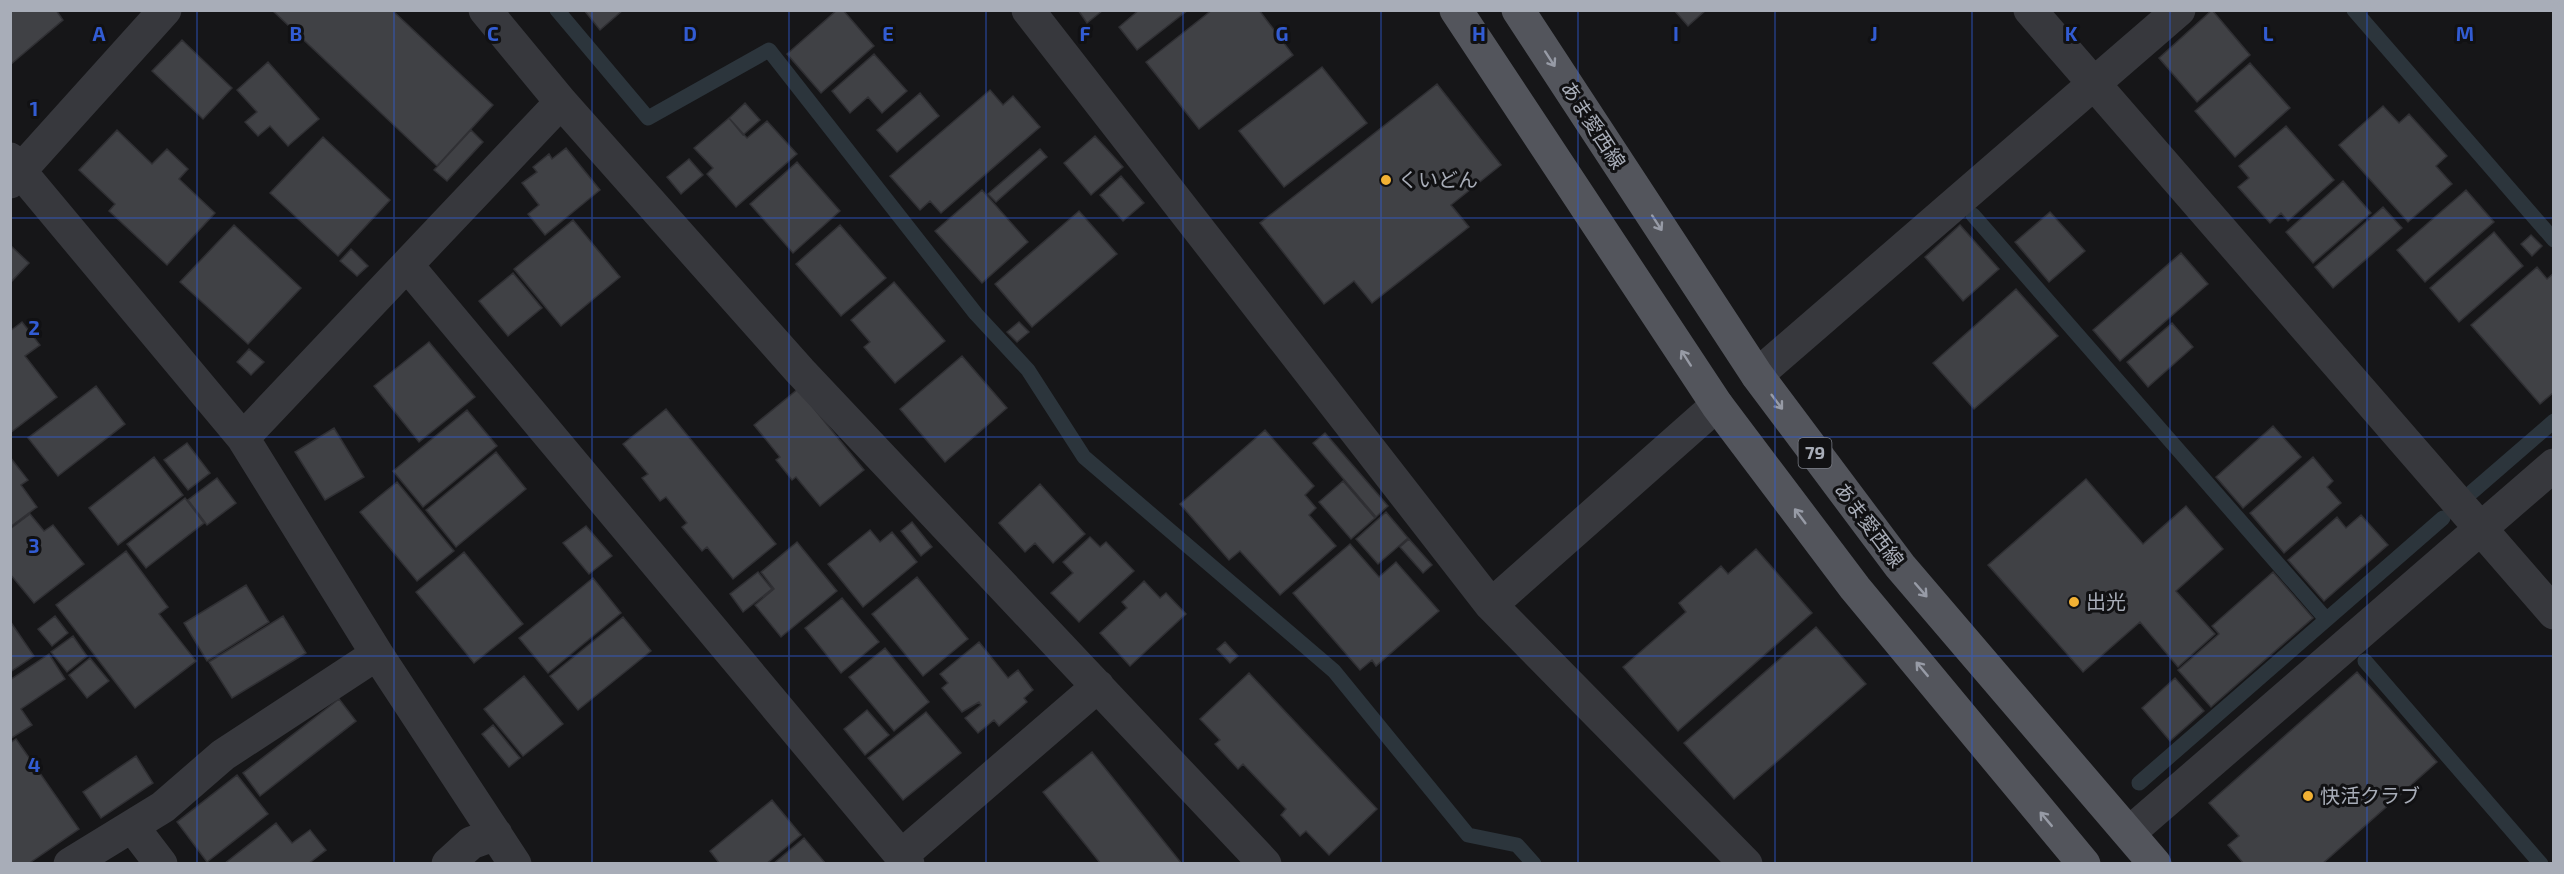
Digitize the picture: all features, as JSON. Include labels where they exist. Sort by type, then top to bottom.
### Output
[{"type":"main road","name":"79","points":[[1456,10],[1717,405],[1855,588],[2084,864]]},
{"type":"main road","name":"あま愛西線","points":[[1518,10],[1757,375],[1900,566],[2155,864]]},
{"type":"street","points":[[165,10],[14,170],[243,438],[377,654],[515,864]]},
{"type":"street","points":[[485,10],[561,102],[800,371],[1265,864]]},
{"type":"street","points":[[1028,10],[1491,605],[1746,864]]},
{"type":"street","points":[[2030,10],[2482,528],[2553,613]]},
{"type":"street","points":[[1757,375],[2179,10]]},
{"type":"street","points":[[243,438],[561,102]]},
{"type":"street","points":[[407,265],[904,860],[1098,686]]},
{"type":"street","points":[[1491,605],[1717,405]]},
{"type":"street","points":[[2129,833],[2553,465]]},
{"type":"street","points":[[70,864],[163,807],[223,755],[377,654]]},
{"type":"street","points":[[132,826],[161,864]]},
{"type":"street","points":[[448,864],[471,843],[496,834]]},
{"type":"building","points":[[10,10],[56,10],[63,20],[10,65]]},
{"type":"building","points":[[272,10],[392,10],[493,105],[437,166]]},
{"type":"building","points":[[584,10],[623,10],[600,30]]},
{"type":"building","points":[[837,10],[843,10],[874,46],[821,93],[787,54]]},
{"type":"building","points":[[1078,10],[1102,10],[1102,11],[1087,23]]},
{"type":"building","points":[[1139,10],[1188,10],[1137,50],[1119,27]]},
{"type":"building","points":[[1212,10],[1259,10],[1293,55],[1199,129],[1146,62]]},
{"type":"building","points":[[1674,10],[1706,10],[1688,26]]},
{"type":"building","points":[[2212,10],[2250,55],[2197,102],[2159,58]]},
{"type":"building","points":[[182,40],[232,88],[203,119],[152,71]]},
{"type":"building","points":[[874,54],[907,91],[882,113],[868,97],[850,113],[832,91]]},
{"type":"building","points":[[268,62],[319,119],[288,146],[270,126],[258,136],[245,122],[257,112],[237,90]]},
{"type":"building","points":[[2250,63],[2290,108],[2235,157],[2195,111]]},
{"type":"building","points":[[1322,67],[1367,123],[1284,187],[1239,131]]},
{"type":"building","points":[[1437,84],[1501,165],[1451,205],[1469,227],[1372,303],[1354,281],[1324,304],[1260,223]]},
{"type":"building","points":[[990,90],[1003,105],[1013,96],[1040,127],[941,213],[930,201],[920,210],[890,176]]},
{"type":"building","points":[[920,93],[939,116],[897,152],[877,130]]},
{"type":"building","points":[[745,103],[760,120],[743,135],[729,118]]},
{"type":"building","points":[[2383,106],[2399,123],[2409,114],[2447,156],[2436,166],[2452,184],[2408,222],[2339,145]]},
{"type":"building","points":[[729,118],[747,138],[767,121],[797,154],[736,207],[707,174],[713,168],[694,148]]},
{"type":"building","points":[[2286,126],[2334,180],[2288,221],[2281,213],[2270,223],[2238,187],[2249,178],[2239,166]]},
{"type":"building","points":[[117,130],[152,164],[167,149],[188,169],[179,179],[215,213],[167,265],[109,211],[115,204],[79,170]]},
{"type":"building","points":[[471,130],[483,142],[447,181],[434,170]]},
{"type":"building","points":[[1095,136],[1123,167],[1091,195],[1064,163]]},
{"type":"building","points":[[323,137],[390,200],[338,256],[270,193]]},
{"type":"building","points":[[566,148],[600,190],[545,235],[528,214],[539,205],[522,183],[537,172],[533,167],[549,154],[552,159]]},
{"type":"building","points":[[1040,149],[1047,157],[996,202],[988,194]]},
{"type":"building","points":[[689,159],[703,175],[681,194],[667,177]]},
{"type":"building","points":[[797,162],[840,211],[793,253],[750,204]]},
{"type":"building","points":[[1121,176],[1144,203],[1123,221],[1100,195]]},
{"type":"building","points":[[2343,181],[2371,213],[2313,263],[2286,232]]},
{"type":"building","points":[[982,190],[1028,242],[982,283],[935,231]]},
{"type":"building","points":[[2466,190],[2494,222],[2425,282],[2397,250]]},
{"type":"building","points":[[2383,207],[2402,228],[2333,288],[2315,267]]},
{"type":"building","points":[[1079,211],[1117,254],[1032,327],[995,284]]},
{"type":"building","points":[[2050,212],[2085,251],[2049,282],[2015,242]]},
{"type":"building","points":[[573,220],[620,277],[561,326],[514,269]]},
{"type":"building","points":[[234,225],[301,288],[248,344],[180,282]]},
{"type":"building","points":[[840,225],[886,278],[841,316],[796,264]]},
{"type":"building","points":[[1960,225],[1999,269],[1963,301],[1925,257]]},
{"type":"building","points":[[2494,232],[2523,266],[2459,322],[2430,288]]},
{"type":"building","points":[[2531,235],[2542,246],[2532,256],[2521,244]]},
{"type":"building","points":[[10,245],[29,263],[10,283]]},
{"type":"building","points":[[351,249],[368,266],[357,276],[340,261]]},
{"type":"building","points":[[2181,253],[2208,284],[2120,361],[2093,330]]},
{"type":"building","points":[[2537,267],[2547,279],[2554,273],[2554,392],[2540,404],[2471,325]]},
{"type":"building","points":[[513,273],[542,308],[508,336],[479,301]]},
{"type":"building","points":[[894,282],[945,341],[895,383],[864,347],[870,342],[851,320]]},
{"type":"building","points":[[2016,289],[2058,336],[1974,409],[1933,363]]},
{"type":"building","points":[[22,322],[40,345],[25,356],[57,397],[10,433],[10,331]]},
{"type":"building","points":[[1019,322],[1029,332],[1017,342],[1007,332]]},
{"type":"building","points":[[2172,323],[2193,347],[2148,387],[2127,362]]},
{"type":"building","points":[[429,342],[475,397],[419,442],[374,386]]},
{"type":"building","points":[[249,349],[264,362],[251,375],[237,362]]},
{"type":"building","points":[[962,356],[1007,408],[945,462],[900,409]]},
{"type":"building","points":[[96,386],[125,424],[58,476],[28,438]]},
{"type":"building","points":[[798,389],[864,470],[820,506],[796,477],[792,480],[776,460],[780,457],[754,425]]},
{"type":"building","points":[[666,409],[776,544],[733,579],[707,547],[702,551],[682,527],[687,523],[666,497],[660,501],[642,478],[648,474],[623,444]]},
{"type":"building","points":[[467,410],[497,446],[423,507],[393,471]]},
{"type":"building","points":[[2273,426],[2301,457],[2243,508],[2216,477]]},
{"type":"building","points":[[334,428],[364,477],[325,500],[295,452]]},
{"type":"building","points":[[1265,430],[1314,486],[1305,495],[1316,508],[1309,515],[1336,546],[1280,595],[1240,551],[1229,560],[1180,504]]},
{"type":"building","points":[[1325,433],[1388,506],[1376,517],[1313,443]]},
{"type":"building","points":[[187,443],[210,473],[188,490],[164,460]]},
{"type":"building","points":[[496,452],[526,489],[456,547],[426,510]]},
{"type":"building","points":[[10,457],[28,480],[21,485],[37,507],[10,527]]},
{"type":"building","points":[[154,457],[183,495],[118,545],[89,508]]},
{"type":"building","points":[[2313,457],[2333,481],[2327,487],[2341,503],[2284,553],[2250,513]]},
{"type":"building","points":[[217,478],[236,503],[207,525],[188,500]]},
{"type":"building","points":[[2086,479],[2143,544],[2186,506],[2223,549],[2176,591],[2215,634],[2178,667],[2140,622],[2083,672],[1988,565]]},
{"type":"building","points":[[1343,481],[1375,518],[1351,539],[1319,502]]},
{"type":"building","points":[[397,482],[454,551],[417,581],[360,512]]},
{"type":"building","points":[[1040,484],[1085,534],[1053,563],[1035,543],[1025,552],[999,523]]},
{"type":"building","points":[[185,498],[204,523],[146,568],[127,544]]},
{"type":"building","points":[[1386,512],[1408,538],[1378,564],[1356,539]]},
{"type":"building","points":[[30,514],[44,531],[53,525],[84,564],[34,603],[10,574],[10,529]]},
{"type":"building","points":[[2361,515],[2388,545],[2324,601],[2288,560],[2337,517],[2346,528]]},
{"type":"building","points":[[912,522],[932,547],[921,556],[901,531]]},
{"type":"building","points":[[586,526],[612,556],[589,574],[563,543]]},
{"type":"building","points":[[870,530],[880,542],[892,532],[917,562],[863,607],[828,564]]},
{"type":"building","points":[[1090,537],[1100,547],[1106,542],[1134,571],[1079,622],[1051,593],[1073,573],[1063,562]]},
{"type":"building","points":[[1409,539],[1432,565],[1423,573],[1400,547]]},
{"type":"building","points":[[797,542],[837,591],[781,637],[755,605],[774,589],[761,572]]},
{"type":"building","points":[[1350,544],[1379,577],[1396,562],[1439,611],[1376,666],[1372,660],[1360,670],[1293,593]]},
{"type":"building","points":[[1756,549],[1812,613],[1678,731],[1623,667],[1686,612],[1679,603],[1721,566],[1728,574]]},
{"type":"building","points":[[126,551],[168,607],[159,614],[196,661],[135,708],[56,605]]},
{"type":"building","points":[[464,552],[523,624],[474,663],[416,592]]},
{"type":"building","points":[[758,572],[772,589],[743,612],[730,594]]},
{"type":"building","points":[[2273,572],[2313,618],[2211,707],[2178,670],[2219,634],[2212,626]]},
{"type":"building","points":[[917,577],[968,639],[923,676],[872,614]]},
{"type":"building","points":[[593,578],[621,613],[548,673],[519,638]]},
{"type":"building","points":[[1144,581],[1160,598],[1166,593],[1186,614],[1130,666],[1100,633],[1127,608],[1122,602]]},
{"type":"building","points":[[246,585],[269,622],[207,661],[184,623]]},
{"type":"building","points":[[842,598],[879,642],[841,673],[805,628]]},
{"type":"building","points":[[55,616],[68,633],[52,646],[38,629]]},
{"type":"building","points":[[283,616],[306,653],[232,698],[209,662]]},
{"type":"building","points":[[623,617],[651,651],[578,710],[550,676]]},
{"type":"building","points":[[10,621],[34,656],[10,672]]},
{"type":"building","points":[[1816,627],[1866,684],[1734,799],[1684,743]]},
{"type":"building","points":[[73,636],[87,656],[67,672],[51,652]]},
{"type":"building","points":[[979,642],[1008,678],[1018,670],[1033,690],[1024,698],[1027,702],[999,726],[994,720],[978,733],[965,718],[981,705],[979,702],[962,712],[942,688],[948,683],[940,674]]},
{"type":"building","points":[[1225,642],[1238,656],[1230,663],[1217,649]]},
{"type":"building","points":[[885,648],[929,702],[894,731],[849,677]]},
{"type":"building","points":[[49,654],[65,679],[21,709],[32,725],[10,739],[10,680]]},
{"type":"building","points":[[90,658],[109,681],[87,698],[69,675]]},
{"type":"building","points":[[2357,672],[2437,762],[2322,864],[2244,864],[2228,845],[2239,836],[2209,803]]},
{"type":"building","points":[[1249,673],[1377,809],[1329,855],[1306,831],[1300,836],[1281,815],[1286,809],[1243,764],[1238,769],[1215,744],[1220,740],[1200,719]]},
{"type":"building","points":[[524,676],[563,724],[523,756],[484,709]]},
{"type":"building","points":[[2175,678],[2204,711],[2170,741],[2142,708]]},
{"type":"building","points":[[339,699],[356,721],[260,796],[243,773]]},
{"type":"building","points":[[867,710],[889,735],[865,755],[844,729]]},
{"type":"building","points":[[926,712],[961,753],[903,800],[868,758]]},
{"type":"building","points":[[493,725],[520,758],[509,767],[482,734]]},
{"type":"building","points":[[16,739],[79,829],[28,864],[10,863],[10,743]]},
{"type":"building","points":[[1092,752],[1182,864],[1101,864],[1043,792]]},
{"type":"building","points":[[136,756],[153,783],[101,818],[83,792]]},
{"type":"building","points":[[237,775],[268,814],[207,862],[177,822]]},
{"type":"building","points":[[772,800],[801,835],[766,864],[720,864],[710,851]]},
{"type":"building","points":[[276,823],[292,843],[310,830],[326,850],[308,864],[224,864]]},
{"type":"building","points":[[804,838],[826,864],[773,864]]},
{"type":"waterway","points":[[557,10],[648,118],[769,50],[976,314],[1028,370],[1084,457],[1334,671],[1468,835],[1517,845],[1534,864]]},
{"type":"waterway","points":[[2354,10],[2554,240]]},
{"type":"waterway","points":[[1973,215],[2326,619]]},
{"type":"waterway","points":[[2472,492],[2554,421]]},
{"type":"waterway","points":[[2139,783],[2443,518]]},
{"type":"waterway","points":[[2365,661],[2541,864]]},
{"type":"place","name":"くいどん","points":[[1386,180]]},
{"type":"place","name":"出光","points":[[2074,602]]},
{"type":"place","name":"快活クラブ","points":[[2308,796]]}]
